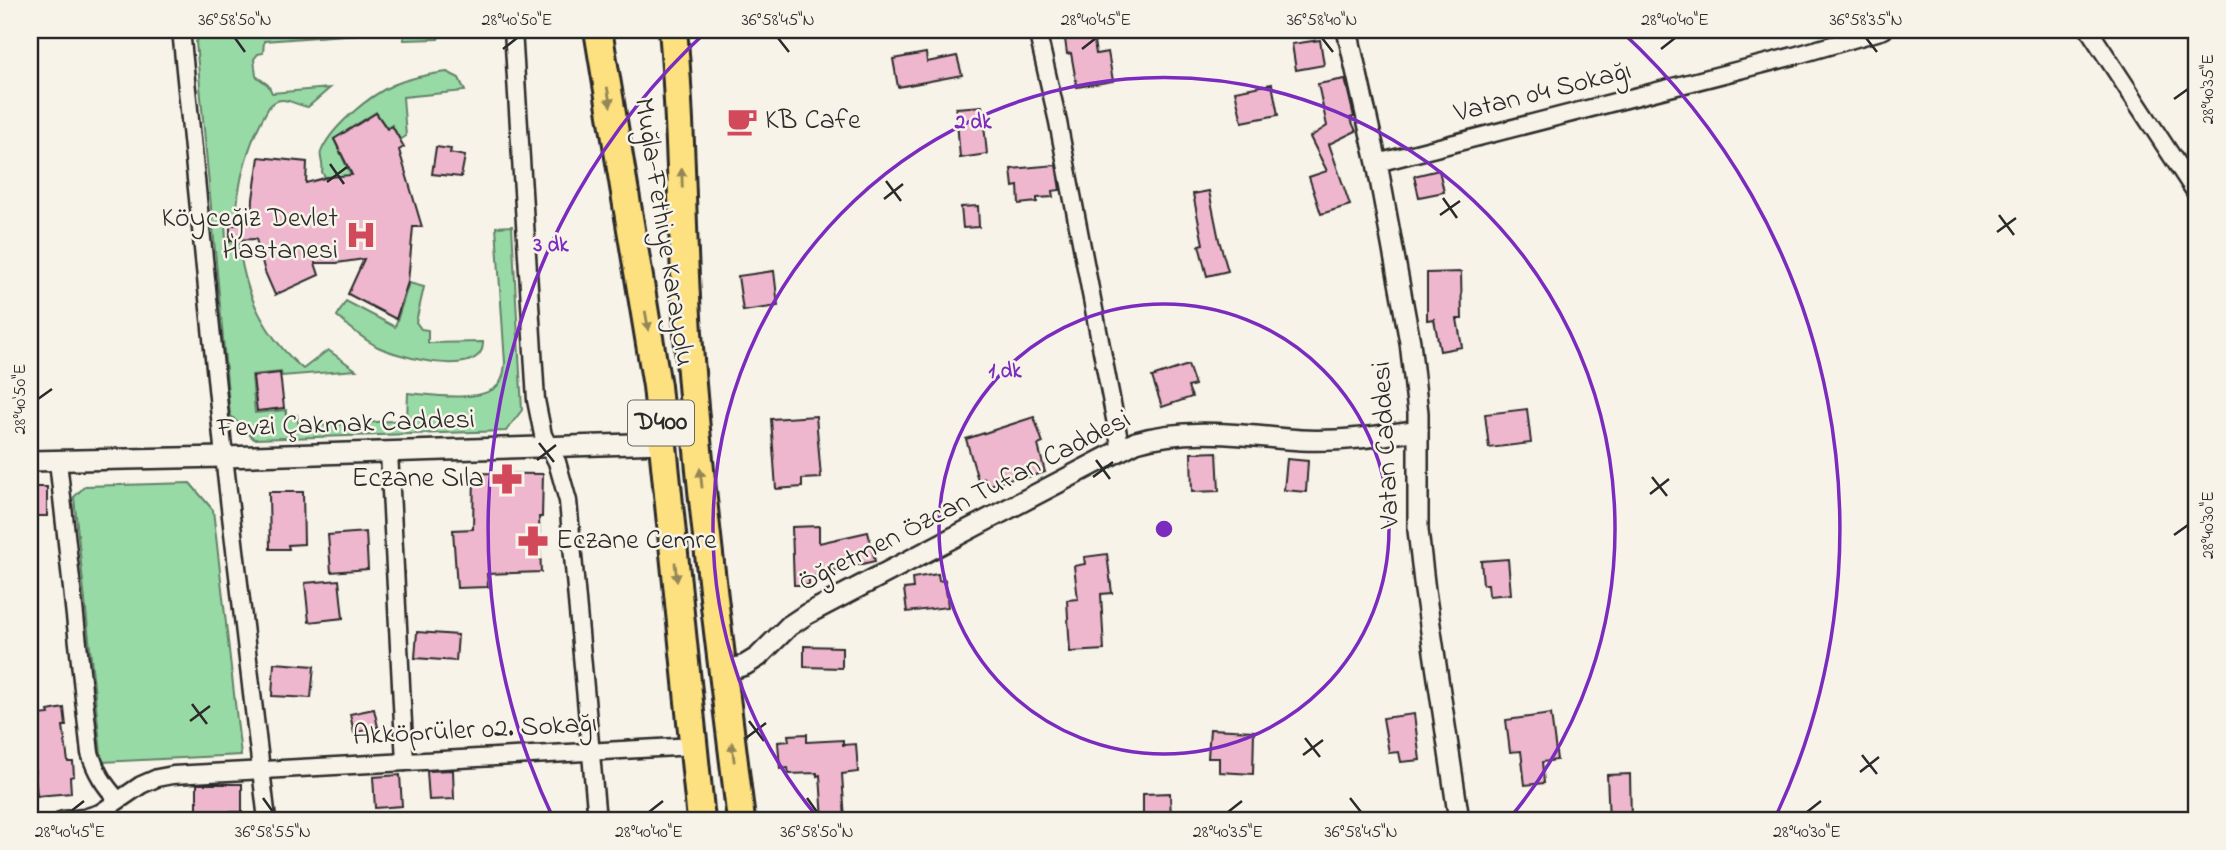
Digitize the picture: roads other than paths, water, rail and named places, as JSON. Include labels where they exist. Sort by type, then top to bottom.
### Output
[{"type":"highway","name":"Muğla-Fethiye Karayolu","points":[[598,30],[649,333],[663,443],[701,820]]},
{"type":"highway","name":"Muğla-Fethiye Karayolu","points":[[673,30],[680,102],[685,293],[690,358],[708,551],[741,820]]},
{"type":"street","points":[[181,30],[224,457],[267,820]]},
{"type":"street","points":[[513,30],[536,400],[538,418],[568,501],[597,820]]},
{"type":"street","points":[[1037,30],[1058,122],[1121,450]]},
{"type":"street","name":"Vatan Caddesi","points":[[1347,30],[1377,163],[1410,342],[1418,413],[1418,530],[1459,820]]},
{"type":"street","name":"Vatan 04 Sokağı","points":[[1377,163],[1794,56],[1884,30]]},
{"type":"street","points":[[2089,30],[2196,193]]},
{"type":"street","name":"Öğretmen Özcan Tufan Caddesi","points":[[723,672],[758,657],[789,626],[807,614],[1136,442],[1174,433],[1224,432],[1301,440],[1346,440],[1418,430]]},
{"type":"street","name":"Fevzi Çakmak Caddesi","points":[[30,461],[663,443]]},
{"type":"street","points":[[389,452],[405,762]]},
{"type":"street","points":[[58,461],[90,753],[96,772],[118,800]]},
{"type":"street","name":"Akköprüler 02. Sokağı","points":[[62,820],[100,813],[141,785],[165,776],[694,746]]},
{"type":"place","name":"KB Cafe","points":[[742,121]]},
{"type":"place","name":"Köyceğiz Devlet Hastanesi","points":[[361,235]]},
{"type":"place","name":"Eczane Sıla","points":[[507,479]]},
{"type":"place","name":"Eczane Cemre","points":[[533,541]]}]
